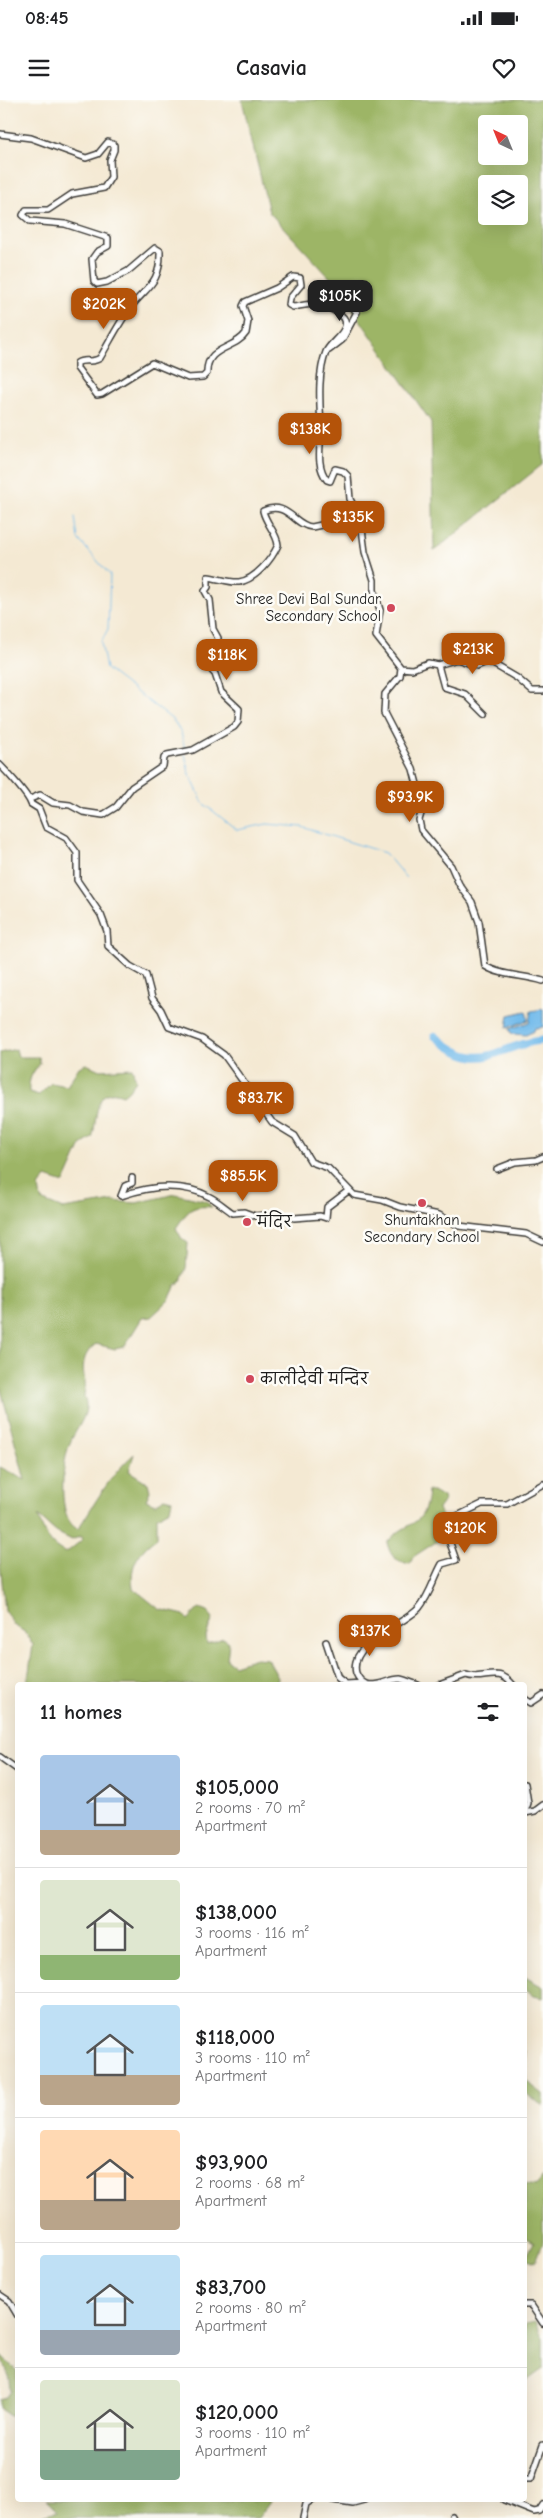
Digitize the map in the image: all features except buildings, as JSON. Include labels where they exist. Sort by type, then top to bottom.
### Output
[{"type":"street","points":[[0,134],[31,138],[86,158],[98,154],[108,142],[114,145],[110,160],[111,178],[104,188],[80,191],[48,210],[26,210],[23,215],[30,221],[65,224],[108,238],[108,246],[96,252],[92,259],[94,281],[97,284],[107,282],[128,271],[155,248],[160,251],[159,265],[153,283],[130,308],[100,358],[92,362],[83,360],[77,363],[77,368],[97,395],[100,396],[152,363],[188,378],[203,377],[207,373],[207,365],[215,353],[221,348],[237,341],[246,333],[248,321],[243,306],[245,302],[277,288],[293,277],[300,278],[301,285],[290,298],[289,305],[293,307],[320,304],[336,312],[345,320],[343,331],[326,351],[319,399],[321,428],[318,447],[327,480],[330,481],[335,469],[343,471],[348,476],[350,499],[359,517],[365,552],[374,580],[374,595],[380,610],[376,636],[401,668],[400,676],[385,694],[384,713],[413,769],[423,807],[419,820],[421,830],[451,866],[459,884],[472,902],[479,922],[485,966],[495,972],[523,975],[543,981]]},
{"type":"street","points":[[326,351],[342,340],[357,312],[349,304],[332,296]]},
{"type":"street","points":[[30,799],[40,795],[53,803],[70,804],[83,812],[103,815],[116,807],[132,787],[163,766],[164,758],[167,755],[192,750],[234,727],[238,722],[239,710],[222,692],[215,674],[207,665],[216,648],[218,638],[213,629],[210,600],[205,592],[208,587],[208,577],[239,582],[253,576],[267,562],[278,545],[276,536],[264,515],[263,511],[267,509],[285,510],[306,527],[312,528],[359,517]]},
{"type":"street","points":[[401,668],[412,669],[428,663],[438,665],[457,659],[477,666],[488,661],[517,678],[532,692],[543,691]]},
{"type":"street","points":[[438,665],[444,687],[465,694],[485,714]]},
{"type":"street","points":[[0,765],[30,799],[31,804],[39,808],[46,827],[66,838],[78,853],[77,880],[101,915],[107,931],[108,946],[130,966],[146,975],[152,998],[161,1010],[166,1024],[171,1029],[202,1039],[224,1055],[272,1122],[295,1136],[311,1162],[328,1168],[354,1196],[382,1200],[400,1207],[439,1216],[459,1226],[526,1234],[543,1242]]},
{"type":"street","points":[[497,1169],[512,1163],[543,1157]]},
{"type":"street","points":[[132,1178],[132,1183],[125,1186],[121,1196],[157,1187],[171,1186],[211,1198],[232,1213],[244,1212],[255,1216],[280,1214],[294,1218],[320,1216],[326,1218],[327,1207],[348,1191]]},
{"type":"street","points":[[362,1682],[355,1670],[361,1651],[381,1633],[418,1609],[428,1595],[442,1564],[456,1560],[445,1529],[451,1519],[482,1504],[508,1504],[543,1484]]},
{"type":"street","points":[[326,1642],[338,1678],[343,1682]]},
{"type":"street","points":[[447,1682],[466,1675],[473,1678],[490,1674],[508,1678],[511,1682]]},
{"type":"street","points":[[384,1682],[399,1679],[408,1682]]},
{"type":"street","points":[[527,1700],[531,1703],[543,1695]]},
{"type":"street","points":[[0,1757],[15,1768]]},
{"type":"street","points":[[527,1812],[535,1811],[543,1806]]},
{"type":"street","points":[[0,2295],[9,2301],[15,2311]]},
{"type":"street","points":[[527,2306],[533,2308],[543,2323]]},
{"type":"street","points":[[527,2480],[531,2479],[543,2445]]},
{"type":"street","points":[[304,2518],[306,2504],[309,2502]]},
{"type":"street","points":[[509,2502],[534,2512],[539,2511],[543,2505]]},
{"type":"green space","points":[[242,100],[543,100],[543,464],[434,551],[431,422],[333,281],[269,212]]},
{"type":"green space","points":[[16,1049],[18,1057],[39,1057],[40,1064],[31,1076],[29,1092],[39,1095],[51,1083],[67,1086],[79,1067],[86,1064],[100,1070],[132,1068],[136,1080],[123,1095],[106,1094],[102,1099],[92,1138],[81,1145],[64,1183],[46,1177],[39,1187],[41,1200],[63,1209],[113,1201],[136,1203],[176,1194],[206,1201],[212,1207],[199,1207],[190,1210],[176,1228],[182,1239],[188,1243],[186,1268],[181,1281],[176,1285],[169,1300],[151,1317],[142,1318],[124,1347],[115,1349],[96,1344],[86,1356],[83,1371],[86,1407],[84,1417],[67,1452],[63,1476],[66,1515],[71,1524],[78,1529],[110,1480],[134,1454],[129,1471],[148,1483],[150,1491],[146,1500],[155,1504],[165,1498],[172,1500],[170,1510],[157,1517],[157,1538],[140,1553],[137,1559],[133,1572],[133,1588],[159,1609],[184,1615],[188,1620],[199,1608],[207,1611],[213,1618],[206,1636],[207,1644],[223,1638],[229,1642],[227,1660],[234,1665],[256,1658],[268,1659],[278,1678],[277,1682],[27,1682],[33,1645],[26,1633],[14,1625],[5,1611],[0,1562],[0,1467],[25,1480],[0,1386],[0,1053]],"holes":[[[38,1516],[56,1532],[72,1540],[81,1536],[83,1539],[66,1553],[60,1550],[48,1538]]]},
{"type":"green space","points":[[428,1491],[433,1491],[443,1497],[444,1501],[438,1509],[443,1519],[442,1538],[413,1557],[410,1564],[394,1558],[387,1543],[394,1535],[419,1518],[426,1504]]},
{"type":"green space","points":[[527,1978],[543,1987],[543,1998],[534,1996],[527,1990]]},
{"type":"green space","points":[[527,2082],[543,2094],[543,2106],[527,2094]]},
{"type":"green space","points":[[543,2177],[543,2242],[535,2262],[527,2258],[534,2242],[527,2238],[527,2183],[537,2185]]},
{"type":"green space","points":[[535,2322],[543,2338],[543,2369],[527,2381],[527,2324]]},
{"type":"green space","points":[[1,2355],[15,2369],[15,2420],[0,2409],[0,2399],[7,2397],[11,2391],[10,2379]]},
{"type":"green space","points":[[48,2502],[270,2502],[258,2518],[46,2518],[42,2515],[57,2511]]},
{"type":"water","points":[[543,1009],[543,1027],[535,1028],[534,1031],[526,1035],[512,1034],[509,1029],[529,1022],[531,1011]]},
{"type":"water","points":[[526,1011],[528,1020],[507,1028],[509,1015]]},
{"type":"waterway","points":[[75,517],[78,539],[110,575],[108,629],[101,642],[106,669],[173,720],[181,732],[185,750]]},
{"type":"waterway","points":[[185,754],[189,773],[203,803],[237,830],[267,824],[302,827],[385,853],[406,878]]},
{"type":"waterway","points":[[435,1036],[466,1055],[478,1057],[489,1056],[526,1043],[543,1040]]},
{"type":"place","name":"Shree Devi Bal Sundar Secondary School","points":[[391,608]]},
{"type":"place","name":"Shuntakhan Secondary School","points":[[422,1203]]},
{"type":"place","name":"मंदिर","points":[[247,1222]]},
{"type":"place","name":"कालीदेवी मन्दिर","points":[[250,1379]]}]
